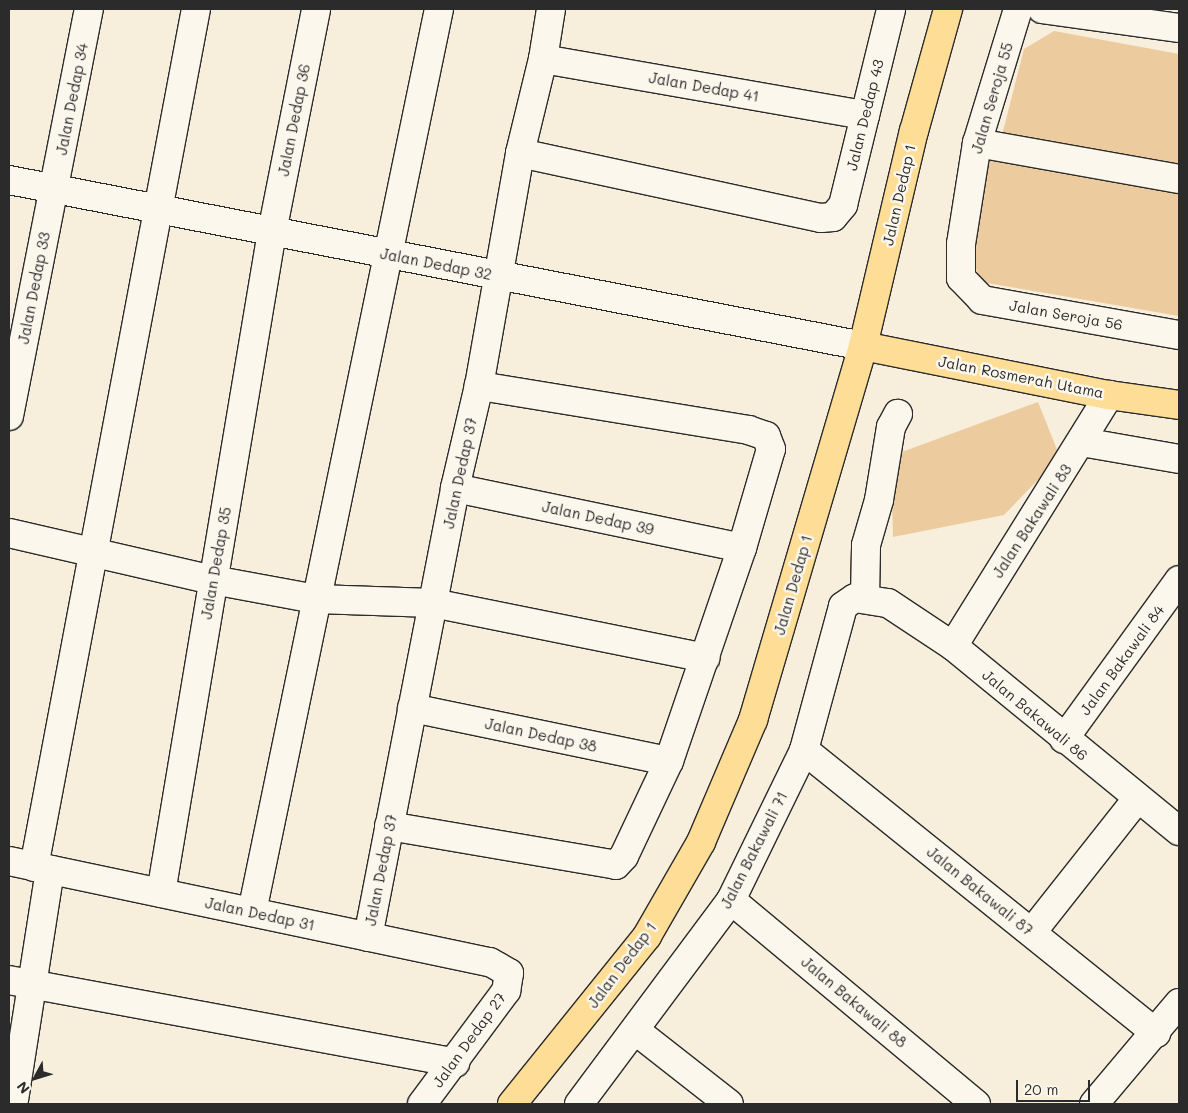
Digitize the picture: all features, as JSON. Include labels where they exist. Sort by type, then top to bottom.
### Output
[{"type":"main road","name":"Jalan Dedap 1","points":[[512,1104],[647,936],[701,842],[753,720],[864,346],[914,131],[948,9]]},
{"type":"main road","name":"Jalan Rosmerah Utama","points":[[864,346],[1109,395],[1179,405]]},
{"type":"street","name":"Jalan Dedap 34","points":[[54,189],[89,9]]},
{"type":"street","points":[[19,1101],[20,982],[31,866],[93,553],[196,9]]},
{"type":"street","name":"Jalan Dedap 36","points":[[272,232],[316,9]]},
{"type":"street","points":[[252,912],[439,9]]},
{"type":"street","name":"Jalan Dedap 37","points":[[368,937],[455,488],[479,386],[496,276],[520,153],[543,58],[551,9]]},
{"type":"street","name":"Jalan Dedap 43","points":[[520,153],[821,218],[833,218],[843,204],[891,9]]},
{"type":"street","name":"Jalan Seroja 55","points":[[961,278],[962,244],[977,142],[1018,9]]},
{"type":"street","points":[[1042,9],[1179,28]]},
{"type":"street","name":"Jalan Dedap 41","points":[[543,58],[865,115]]},
{"type":"street","points":[[977,142],[1179,179]]},
{"type":"street","name":"Jalan Dedap 32","points":[[9,180],[864,346]]},
{"type":"street","name":"Jalan Dedap 33","points":[[9,416],[54,189]]},
{"type":"street","name":"Jalan Dedap 35","points":[[161,893],[272,232]]},
{"type":"street","name":"Jalan Seroja 56","points":[[961,278],[982,300],[1179,335]]},
{"type":"street","points":[[390,826],[616,865],[624,856],[669,761],[706,658],[742,548],[771,449],[766,436],[749,430],[479,386]]},
{"type":"street","name":"Jalan Bakawali 83","points":[[952,646],[1082,442],[1109,395]]},
{"type":"street","points":[[876,601],[866,545],[880,500],[891,427],[898,414]]},
{"type":"street","points":[[1082,442],[1179,459]]},
{"type":"street","name":"Jalan Dedap 39","points":[[455,488],[742,548]]},
{"type":"street","points":[[9,533],[213,580],[316,599],[433,603],[706,658]]},
{"type":"street","name":"Jalan Bakawali 84","points":[[1064,740],[1179,580]]},
{"type":"street","name":"Jalan Bakawali 71","points":[[579,1104],[636,1031],[731,900],[804,750],[843,606],[855,598],[876,601]]},
{"type":"street","name":"Jalan Bakawali 86","points":[[876,601],[952,646],[1064,740],[1179,831]]},
{"type":"street","name":"Jalan Dedap 38","points":[[412,708],[669,761]]},
{"type":"street","name":"Jalan Bakawali 87","points":[[804,750],[1156,1033]]},
{"type":"street","points":[[1032,932],[1137,799]]},
{"type":"street","name":"Jalan Dedap 31","points":[[31,866],[490,962],[509,973]]},
{"type":"street","name":"Jalan Bakawali 88","points":[[731,900],[976,1104]]},
{"type":"street","name":"Jalan Dedap 27","points":[[422,1104],[455,1063],[506,992],[509,973]]},
{"type":"street","points":[[20,982],[455,1063]]},
{"type":"street","points":[[1094,1104],[1156,1033],[1179,1003]]},
{"type":"street","points":[[636,1031],[729,1104]]},
{"type":"building","points":[[1054,31],[1179,54],[1179,173],[1000,143],[1024,49]]},
{"type":"building","points":[[989,158],[1179,193],[1179,316],[981,282],[967,244]]},
{"type":"building","points":[[1038,402],[1060,457],[1004,515],[893,537],[891,456]]}]
